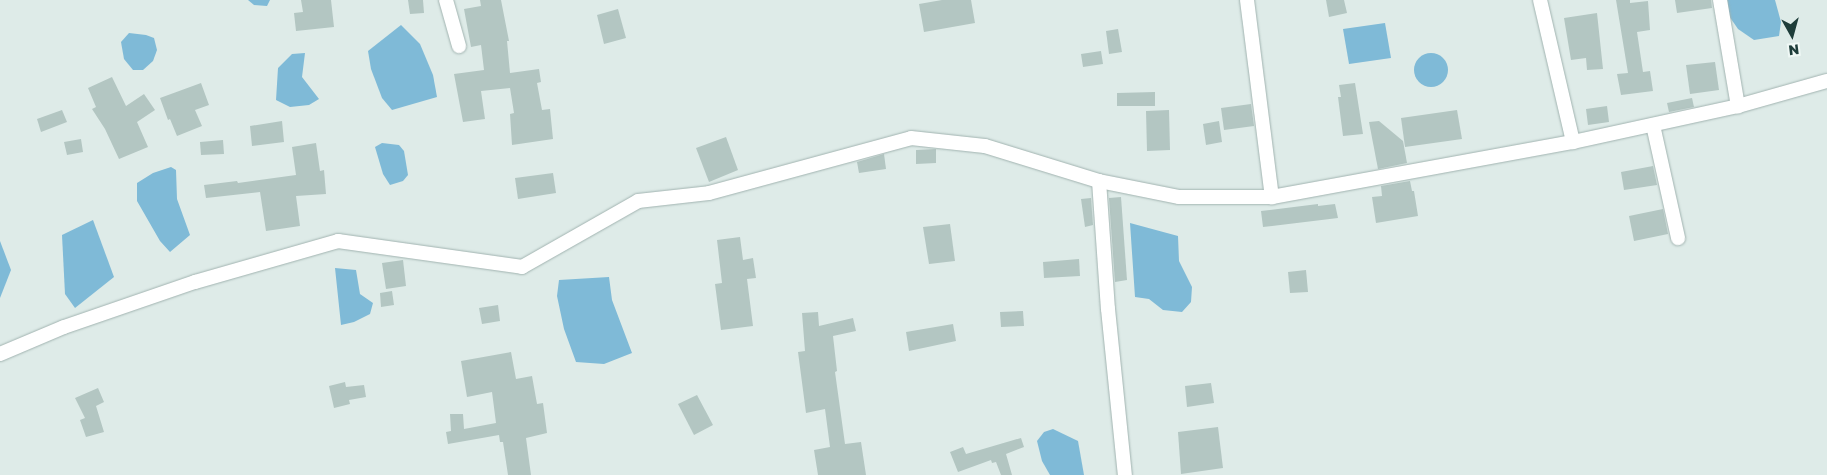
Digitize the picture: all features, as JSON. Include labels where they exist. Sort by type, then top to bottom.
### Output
[{"type":"street","points":[[446,0],[459,46]]},
{"type":"street","points":[[1247,0],[1272,197]]},
{"type":"street","points":[[1540,0],[1573,142]]},
{"type":"street","points":[[1720,0],[1738,106]]},
{"type":"street","points":[[0,354],[64,327],[195,282],[338,241],[522,266],[638,201],[709,193],[911,138],[985,146],[1099,181],[1179,197],[1272,197],[1573,142],[1738,106],[1827,81]]},
{"type":"street","points":[[1653,125],[1678,238]]},
{"type":"street","points":[[1099,181],[1108,309],[1125,475]]},
{"type":"water","points":[[248,0],[270,0],[267,6],[254,5]]},
{"type":"water","points":[[1727,0],[1775,0],[1781,22],[1779,36],[1754,40],[1738,29],[1729,16]]},
{"type":"water","points":[[1385,23],[1391,58],[1349,64],[1343,29]]},
{"type":"water","points":[[401,25],[420,44],[433,75],[437,97],[392,110],[382,98],[371,69],[368,51]]},
{"type":"water","points":[[129,33],[154,38],[157,50],[153,61],[143,70],[133,70],[124,59],[121,42]]},
{"type":"water","points":[[305,53],[302,77],[319,99],[309,105],[290,107],[276,100],[278,68],[292,54]]},
{"type":"water","points":[[1431,53],[1443,58],[1448,70],[1443,82],[1431,87],[1419,82],[1414,70],[1419,58]]},
{"type":"water","points":[[382,143],[399,145],[404,151],[408,175],[403,181],[390,185],[383,174],[375,147]]},
{"type":"water","points":[[171,167],[176,170],[177,199],[190,235],[170,252],[160,241],[137,201],[137,183],[153,173]]},
{"type":"water","points":[[93,220],[114,277],[75,308],[65,294],[62,235]]},
{"type":"water","points":[[1130,223],[1178,236],[1179,261],[1192,287],[1191,302],[1182,312],[1163,310],[1149,299],[1135,297]]},
{"type":"water","points":[[0,241],[11,270],[0,298]]},
{"type":"water","points":[[335,268],[356,270],[360,294],[373,303],[370,314],[354,322],[341,325]]},
{"type":"water","points":[[609,277],[612,300],[632,353],[604,364],[576,362],[564,329],[557,296],[559,280]]},
{"type":"water","points":[[1053,429],[1078,441],[1084,475],[1050,475],[1042,461],[1037,441],[1044,432]]},
{"type":"building","points":[[301,0],[331,0],[334,27],[296,31],[294,13],[303,12]]},
{"type":"building","points":[[408,0],[423,0],[424,13],[410,14]]},
{"type":"building","points":[[480,0],[501,0],[509,41],[507,41],[510,73],[539,69],[541,82],[537,83],[542,110],[550,109],[553,139],[512,145],[510,114],[514,113],[510,88],[481,91],[485,119],[463,122],[454,74],[484,70],[481,45],[471,47],[464,9],[481,6]]},
{"type":"building","points":[[942,0],[971,0],[975,23],[924,32],[919,4]]},
{"type":"building","points":[[1326,0],[1344,0],[1347,13],[1329,17]]},
{"type":"building","points":[[1616,0],[1630,0],[1630,3],[1648,1],[1650,30],[1637,32],[1643,72],[1650,71],[1653,91],[1621,95],[1617,74],[1628,73]]},
{"type":"building","points":[[1675,0],[1711,0],[1712,8],[1677,13]]},
{"type":"building","points":[[618,9],[626,38],[604,44],[597,15]]},
{"type":"building","points":[[1597,13],[1603,69],[1587,70],[1586,58],[1571,60],[1564,18]]},
{"type":"building","points":[[1118,29],[1122,52],[1109,54],[1106,31]]},
{"type":"building","points":[[1101,51],[1103,64],[1083,67],[1081,54]]},
{"type":"building","points":[[1715,62],[1719,90],[1690,94],[1686,65]]},
{"type":"building","points":[[112,77],[126,106],[144,94],[155,110],[137,122],[148,147],[119,159],[105,129],[92,109],[96,107],[88,88]]},
{"type":"building","points":[[201,83],[209,105],[195,110],[202,126],[177,136],[170,119],[168,120],[160,98]]},
{"type":"building","points":[[1355,83],[1363,134],[1343,136],[1338,97],[1341,97],[1339,85]]},
{"type":"building","points":[[1155,92],[1155,106],[1117,106],[1117,93]]},
{"type":"building","points":[[1692,98],[1694,107],[1669,112],[1667,103]]},
{"type":"building","points":[[1251,104],[1254,126],[1224,130],[1221,108]]},
{"type":"building","points":[[1607,106],[1609,122],[1588,125],[1586,109]]},
{"type":"building","points":[[62,110],[67,122],[41,132],[37,119]]},
{"type":"building","points":[[1169,110],[1170,150],[1147,151],[1146,111]]},
{"type":"building","points":[[1457,110],[1462,139],[1405,147],[1401,118]]},
{"type":"building","points":[[282,121],[284,142],[252,146],[250,126]]},
{"type":"building","points":[[1219,121],[1222,142],[1206,145],[1203,124]]},
{"type":"building","points":[[1379,121],[1403,141],[1407,163],[1378,169],[1369,122]]},
{"type":"building","points":[[726,137],[738,170],[709,182],[696,148]]},
{"type":"building","points":[[81,139],[83,152],[67,155],[64,142]]},
{"type":"building","points":[[223,140],[224,154],[201,155],[200,142]]},
{"type":"building","points":[[316,143],[320,171],[324,170],[326,194],[296,196],[300,226],[266,231],[260,192],[206,198],[204,185],[237,181],[238,183],[296,175],[292,147]]},
{"type":"building","points":[[936,149],[936,163],[916,164],[916,150]]},
{"type":"building","points":[[884,154],[886,169],[859,173],[857,162]]},
{"type":"building","points":[[1653,166],[1657,185],[1624,190],[1621,172]]},
{"type":"building","points":[[553,173],[556,193],[518,199],[515,178]]},
{"type":"building","points":[[1410,181],[1412,191],[1414,191],[1418,216],[1376,223],[1372,197],[1382,196],[1381,186]]},
{"type":"building","points":[[1121,197],[1127,280],[1115,282],[1109,198]]},
{"type":"building","points":[[1091,198],[1093,225],[1085,227],[1081,199]]},
{"type":"building","points":[[1318,204],[1318,206],[1335,204],[1338,218],[1263,227],[1261,211]]},
{"type":"building","points":[[1663,209],[1668,234],[1634,241],[1629,216]]},
{"type":"building","points":[[950,224],[955,261],[929,264],[923,227]]},
{"type":"building","points":[[740,237],[743,260],[753,258],[756,278],[747,279],[753,326],[721,330],[715,284],[722,283],[717,240]]},
{"type":"building","points":[[1079,259],[1080,276],[1044,278],[1043,262]]},
{"type":"building","points":[[403,260],[406,286],[386,289],[382,263]]},
{"type":"building","points":[[1306,270],[1308,292],[1290,293],[1288,272]]},
{"type":"building","points":[[392,291],[394,305],[381,307],[380,293]]},
{"type":"building","points":[[498,305],[500,321],[482,324],[479,308]]},
{"type":"building","points":[[1023,311],[1024,326],[1001,327],[1000,312]]},
{"type":"building","points":[[818,312],[819,326],[853,318],[856,331],[833,336],[837,371],[835,372],[845,444],[861,442],[866,475],[818,475],[814,450],[830,447],[825,409],[806,413],[798,352],[805,351],[802,313]]},
{"type":"building","points":[[953,324],[956,341],[909,351],[906,332]]},
{"type":"building","points":[[511,352],[516,379],[532,376],[537,404],[543,403],[547,433],[526,438],[531,475],[508,475],[503,442],[500,442],[499,435],[448,444],[446,432],[451,431],[450,414],[463,414],[464,429],[496,423],[492,392],[467,397],[461,361]]},
{"type":"building","points":[[345,382],[346,387],[364,385],[366,397],[349,400],[350,404],[334,408],[329,386]]},
{"type":"building","points":[[1211,383],[1214,403],[1187,407],[1185,386]]},
{"type":"building","points":[[98,388],[104,402],[96,406],[104,432],[86,437],[80,420],[85,418],[75,398]]},
{"type":"building","points":[[697,395],[713,425],[694,435],[678,404]]},
{"type":"building","points":[[1218,427],[1223,468],[1181,474],[1178,432]]},
{"type":"building","points":[[1021,438],[1024,447],[1006,454],[1012,475],[1001,475],[996,462],[992,463],[991,460],[958,472],[950,452],[963,447],[966,454]]}]
